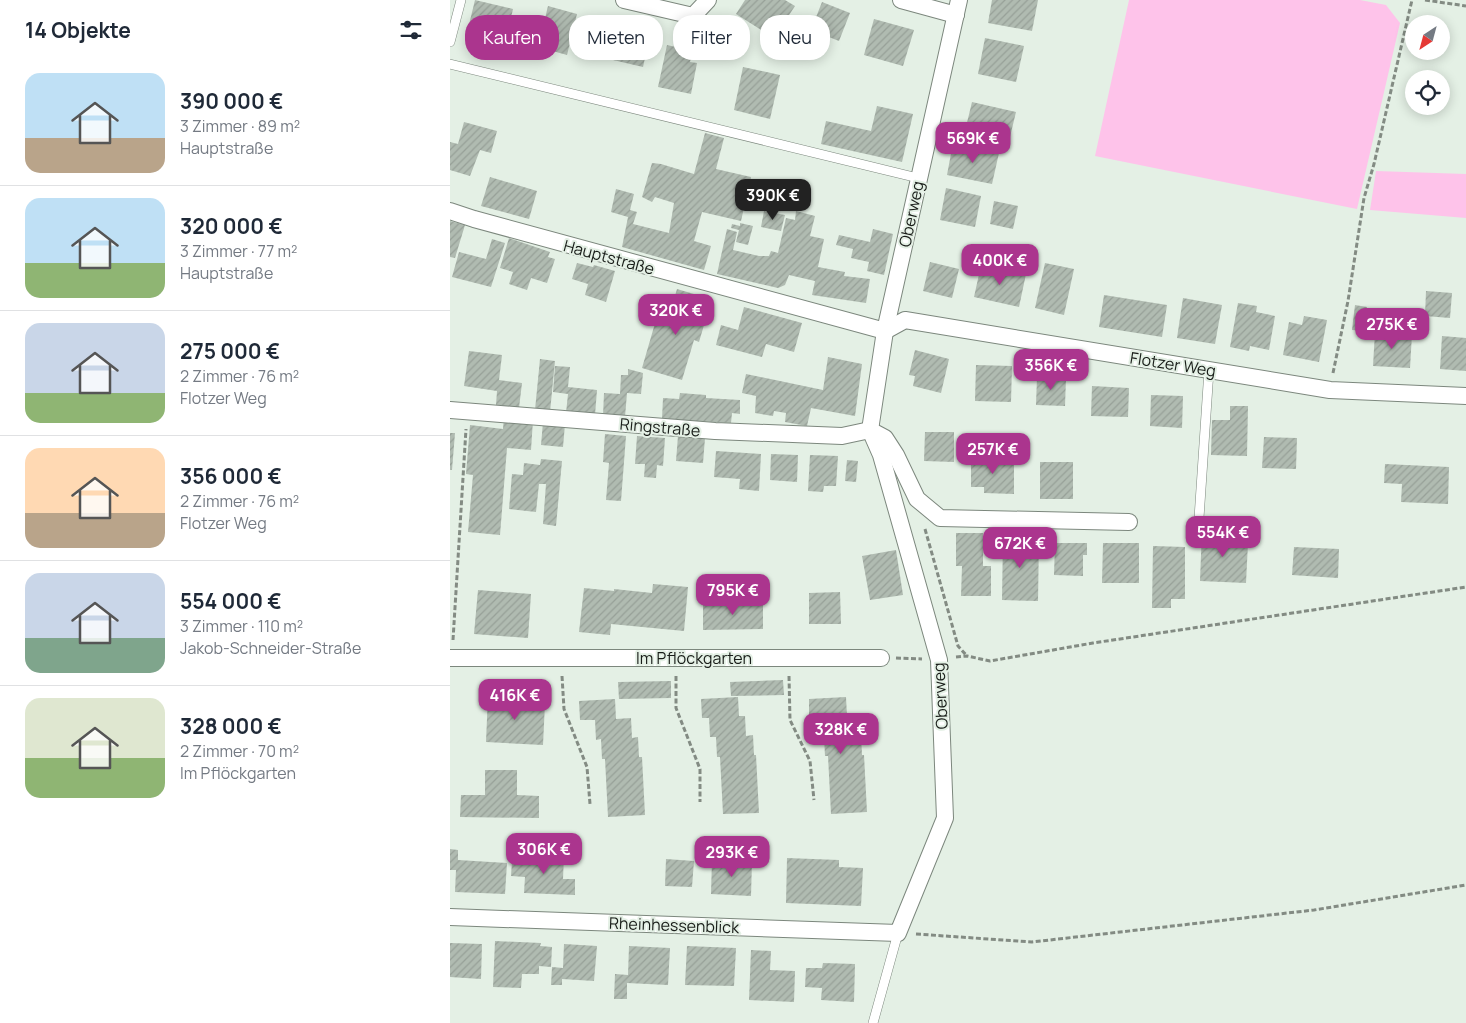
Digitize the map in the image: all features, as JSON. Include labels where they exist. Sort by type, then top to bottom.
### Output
[{"type":"street","points":[[624,0],[693,16],[708,0]]},
{"type":"street","points":[[901,0],[957,8]]},
{"type":"street","name":"Oberweg","points":[[898,933],[945,818],[939,660],[881,455],[870,430],[885,331],[957,8]]},
{"type":"street","name":"Hauptstraße","points":[[450,211],[474,220],[885,331]]},
{"type":"street","name":"Flotzer Weg","points":[[885,331],[905,320],[1330,390],[1466,396]]},
{"type":"street","name":"Ringstraße","points":[[450,410],[714,432],[842,436],[870,430]]},
{"type":"street","points":[[870,430],[885,438],[896,455],[917,500],[940,518],[1129,522]]},
{"type":"street","name":"Im Pflöckgarten","points":[[451,658],[880,658]]},
{"type":"street","name":"Rheinhessenblick","points":[[450,917],[898,933]]},
{"type":"lane","points":[[450,42],[461,0]]},
{"type":"lane","points":[[450,64],[918,178]]},
{"type":"lane","points":[[1199,518],[1209,370]]},
{"type":"lane","points":[[873,1023],[898,933]]},
{"type":"path","points":[[1330,390],[1348,301],[1364,198],[1374,164],[1412,0]]},
{"type":"path","points":[[1425,0],[1466,6]]},
{"type":"path","points":[[451,658],[467,411]]},
{"type":"path","points":[[925,527],[958,646],[967,656]]},
{"type":"path","points":[[880,658],[939,660],[967,656],[990,661],[1093,643],[1466,587]]},
{"type":"path","points":[[562,658],[564,709],[587,767],[590,804]]},
{"type":"path","points":[[676,658],[676,708],[700,769],[700,802]]},
{"type":"path","points":[[789,658],[790,720],[810,761],[814,800]]},
{"type":"path","points":[[898,933],[1032,942],[1314,910],[1466,885]]},
{"type":"shaded area","points":[[1129,0],[1360,0],[1386,5],[1400,23],[1357,209],[1095,156]]},
{"type":"shaded area","points":[[1376,171],[1466,174],[1466,218],[1370,210]]},
{"type":"building","points":[[475,0],[513,9],[512,15],[471,15]]},
{"type":"building","points":[[745,0],[785,0],[795,6],[789,15],[760,15],[760,29],[750,23],[750,15],[736,14]]},
{"type":"building","points":[[992,0],[1038,0],[1032,31],[988,23]]},
{"type":"building","points":[[822,2],[850,13],[839,41],[830,37],[830,15],[817,15]]},
{"type":"building","points":[[548,6],[577,14],[569,15],[569,47],[567,55],[559,53],[559,15],[546,15]]},
{"type":"building","points":[[874,19],[914,30],[903,66],[864,55]]},
{"type":"building","points":[[985,38],[1024,46],[1016,82],[978,74]]},
{"type":"building","points":[[667,45],[673,46],[673,60],[691,60],[690,62],[697,63],[691,94],[658,87]]},
{"type":"building","points":[[613,60],[645,60],[643,67]]},
{"type":"building","points":[[743,67],[780,75],[770,119],[734,110]]},
{"type":"building","points":[[972,102],[1016,112],[1009,141],[965,131]]},
{"type":"building","points":[[877,106],[913,114],[902,162],[821,144],[826,121],[871,131]]},
{"type":"building","points":[[464,122],[497,131],[491,153],[480,150],[470,176],[450,170],[450,142],[458,144]]},
{"type":"building","points":[[705,133],[724,138],[716,169],[751,177],[741,221],[702,212],[694,241],[711,246],[704,270],[622,247],[628,217],[611,212],[616,189],[634,194],[630,210],[637,212],[633,224],[669,233],[674,203],[655,197],[652,202],[642,197],[652,163],[694,174]]},
{"type":"building","points":[[953,143],[999,153],[992,184],[947,175]]},
{"type":"building","points":[[490,177],[537,191],[529,219],[481,206]]},
{"type":"building","points":[[946,188],[981,196],[975,227],[940,220]]},
{"type":"building","points":[[994,201],[1018,206],[1013,229],[990,224]]},
{"type":"building","points":[[764,211],[785,215],[781,231],[761,227]]},
{"type":"building","points":[[796,211],[815,216],[810,236],[824,239],[818,267],[845,272],[844,276],[870,279],[866,303],[812,295],[815,281],[789,275],[785,285],[778,288],[717,274],[727,229],[737,232],[733,250],[759,256],[769,256],[771,251],[778,253],[786,218],[795,220]]},
{"type":"building","points":[[450,221],[465,225],[455,258],[450,257]]},
{"type":"building","points":[[740,223],[753,226],[748,245],[736,242],[739,230],[731,228],[732,224],[740,226]]},
{"type":"building","points":[[873,229],[893,234],[884,275],[867,271],[869,262],[851,258],[853,249],[836,245],[839,235],[870,242]]},
{"type":"building","points":[[509,238],[550,252],[548,257],[555,259],[547,283],[531,278],[527,290],[509,284],[513,272],[500,268]]},
{"type":"building","points":[[492,239],[505,243],[491,287],[452,277],[459,252],[486,259]]},
{"type":"building","points":[[930,262],[959,269],[952,298],[923,291]]},
{"type":"building","points":[[577,263],[593,267],[594,265],[615,271],[606,302],[585,295],[588,284],[572,279]]},
{"type":"building","points":[[1045,263],[1074,269],[1064,315],[1035,308]]},
{"type":"building","points":[[981,265],[1026,274],[1019,307],[974,297]]},
{"type":"building","points":[[677,289],[704,297],[700,313],[707,315],[699,342],[694,340],[682,380],[642,368],[658,313],[669,317]]},
{"type":"building","points":[[1426,291],[1452,293],[1450,318],[1425,316]]},
{"type":"building","points":[[1104,295],[1167,305],[1162,337],[1099,327]]},
{"type":"building","points":[[1183,298],[1222,305],[1215,344],[1177,338]]},
{"type":"building","points":[[1238,303],[1257,306],[1256,312],[1275,316],[1269,350],[1250,346],[1249,351],[1230,347]]},
{"type":"building","points":[[1355,305],[1367,307],[1364,331],[1352,330]]},
{"type":"building","points":[[744,307],[802,323],[794,352],[766,344],[762,357],[716,345],[721,325],[738,330]]},
{"type":"building","points":[[1304,316],[1327,320],[1319,362],[1283,355],[1289,322],[1302,325]]},
{"type":"building","points":[[1375,332],[1412,334],[1410,368],[1373,366]]},
{"type":"building","points":[[1442,336],[1466,338],[1466,371],[1440,369]]},
{"type":"building","points":[[915,350],[949,359],[941,393],[913,386],[915,376],[909,375]]},
{"type":"building","points":[[469,351],[502,355],[499,380],[522,383],[519,408],[496,405],[497,391],[464,386]]},
{"type":"building","points":[[828,357],[862,364],[855,416],[811,408],[807,426],[785,422],[786,413],[774,411],[773,416],[755,413],[756,396],[742,393],[746,374],[823,390]]},
{"type":"building","points":[[540,359],[555,361],[550,412],[535,410]]},
{"type":"building","points":[[976,365],[1012,366],[1011,402],[975,401]]},
{"type":"building","points":[[555,366],[570,367],[568,387],[597,390],[595,415],[566,413],[568,394],[553,392]]},
{"type":"building","points":[[628,369],[643,373],[641,394],[627,393],[625,417],[603,416],[604,393],[620,394],[621,375],[628,375]]},
{"type":"building","points":[[1037,377],[1066,378],[1065,406],[1036,405]]},
{"type":"building","points":[[1092,386],[1129,388],[1128,417],[1091,416]]},
{"type":"building","points":[[680,393],[706,395],[706,398],[740,400],[740,414],[732,413],[731,423],[662,419],[663,398],[679,399]]},
{"type":"building","points":[[1151,395],[1183,396],[1182,428],[1150,426]]},
{"type":"building","points":[[1230,406],[1248,406],[1247,456],[1211,455],[1212,420],[1230,420]]},
{"type":"building","points":[[504,417],[533,420],[531,450],[507,448],[500,535],[468,532],[473,475],[466,474],[470,425],[503,429]]},
{"type":"building","points":[[543,422],[565,424],[563,447],[541,445]]},
{"type":"building","points":[[925,432],[954,432],[954,462],[924,461]]},
{"type":"building","points":[[450,433],[455,433],[452,470],[450,470]]},
{"type":"building","points":[[605,434],[626,436],[621,501],[606,500],[609,463],[603,462]]},
{"type":"building","points":[[637,436],[665,438],[663,466],[657,465],[656,478],[644,477],[645,464],[635,464]]},
{"type":"building","points":[[678,436],[705,438],[703,463],[676,461]]},
{"type":"building","points":[[1264,437],[1297,438],[1296,469],[1262,468]]},
{"type":"building","points":[[716,451],[761,454],[759,491],[739,489],[740,479],[714,477]]},
{"type":"building","points":[[771,454],[798,455],[797,482],[770,480]]},
{"type":"building","points":[[810,455],[838,456],[836,486],[824,486],[823,492],[808,491]]},
{"type":"building","points":[[971,457],[1014,458],[1014,494],[984,493],[984,487],[971,487]]},
{"type":"building","points":[[541,459],[562,461],[556,526],[543,524],[546,484],[539,484],[536,512],[509,509],[512,474],[523,475],[524,463],[540,465]]},
{"type":"building","points":[[847,460],[858,461],[856,482],[845,481]]},
{"type":"building","points":[[1040,462],[1073,462],[1073,499],[1040,499]]},
{"type":"building","points":[[1385,464],[1449,467],[1448,504],[1401,502],[1402,484],[1384,483]]},
{"type":"building","points":[[1202,529],[1231,531],[1231,542],[1248,543],[1246,583],[1200,581]]},
{"type":"building","points":[[956,533],[983,533],[983,566],[991,566],[991,596],[961,596],[962,566],[956,566]]},
{"type":"building","points":[[1003,537],[1039,538],[1038,601],[1002,600]]},
{"type":"building","points":[[1055,543],[1087,543],[1087,555],[1083,555],[1083,576],[1054,575]]},
{"type":"building","points":[[1103,543],[1139,543],[1139,583],[1102,583]]},
{"type":"building","points":[[1153,546],[1185,547],[1185,599],[1171,599],[1171,608],[1152,608]]},
{"type":"building","points":[[1294,547],[1339,549],[1338,578],[1292,575]]},
{"type":"building","points":[[896,550],[903,595],[870,600],[862,556]]},
{"type":"building","points":[[653,584],[688,587],[684,631],[611,624],[610,635],[579,632],[584,588],[652,593]]},
{"type":"building","points":[[478,590],[531,594],[528,638],[474,634]]},
{"type":"building","points":[[840,592],[841,624],[809,624],[809,593]]},
{"type":"building","points":[[703,602],[763,602],[763,629],[703,630]]},
{"type":"building","points":[[783,680],[784,695],[731,696],[730,682]]},
{"type":"building","points":[[671,681],[671,698],[619,699],[618,682]]},
{"type":"building","points":[[488,695],[515,696],[515,702],[545,703],[543,745],[486,742]]},
{"type":"building","points":[[738,697],[739,716],[745,716],[746,736],[753,735],[759,813],[723,814],[720,757],[717,757],[716,737],[710,737],[709,718],[702,718],[701,699]]},
{"type":"building","points":[[846,697],[847,716],[853,715],[854,735],[861,735],[867,812],[831,814],[828,756],[825,756],[824,737],[818,737],[817,717],[809,718],[809,699]]},
{"type":"building","points":[[615,699],[616,719],[631,718],[632,738],[638,737],[639,757],[642,757],[645,815],[608,817],[605,759],[602,759],[601,739],[596,740],[595,720],[580,720],[579,701]]},
{"type":"building","points":[[485,770],[517,770],[517,795],[539,796],[539,818],[460,817],[461,795],[485,795]]},
{"type":"building","points":[[450,849],[458,850],[458,860],[507,863],[505,894],[455,892],[456,870],[450,870]]},
{"type":"building","points":[[526,854],[564,855],[563,879],[575,879],[575,895],[524,893],[525,877],[511,876],[512,861],[525,862]]},
{"type":"building","points":[[787,858],[839,860],[839,867],[863,868],[861,906],[786,903]]},
{"type":"building","points":[[666,859],[694,861],[692,887],[665,886]]},
{"type":"building","points":[[712,859],[752,861],[751,896],[711,894]]},
{"type":"building","points":[[495,941],[541,943],[540,946],[552,947],[551,967],[539,966],[539,974],[522,974],[521,988],[493,987]]},
{"type":"building","points":[[450,943],[482,944],[481,979],[450,977]]},
{"type":"building","points":[[564,944],[597,946],[594,981],[562,979],[562,985],[551,985],[552,967],[563,968]]},
{"type":"building","points":[[629,946],[670,948],[668,985],[627,983],[627,999],[614,999],[615,974],[628,975]]},
{"type":"building","points":[[687,946],[736,948],[734,986],[685,985]]},
{"type":"building","points":[[751,950],[771,951],[770,970],[795,971],[794,1002],[749,1000]]},
{"type":"building","points":[[823,963],[855,964],[854,1002],[821,1000],[822,988],[805,987],[806,968],[822,968]]}]
